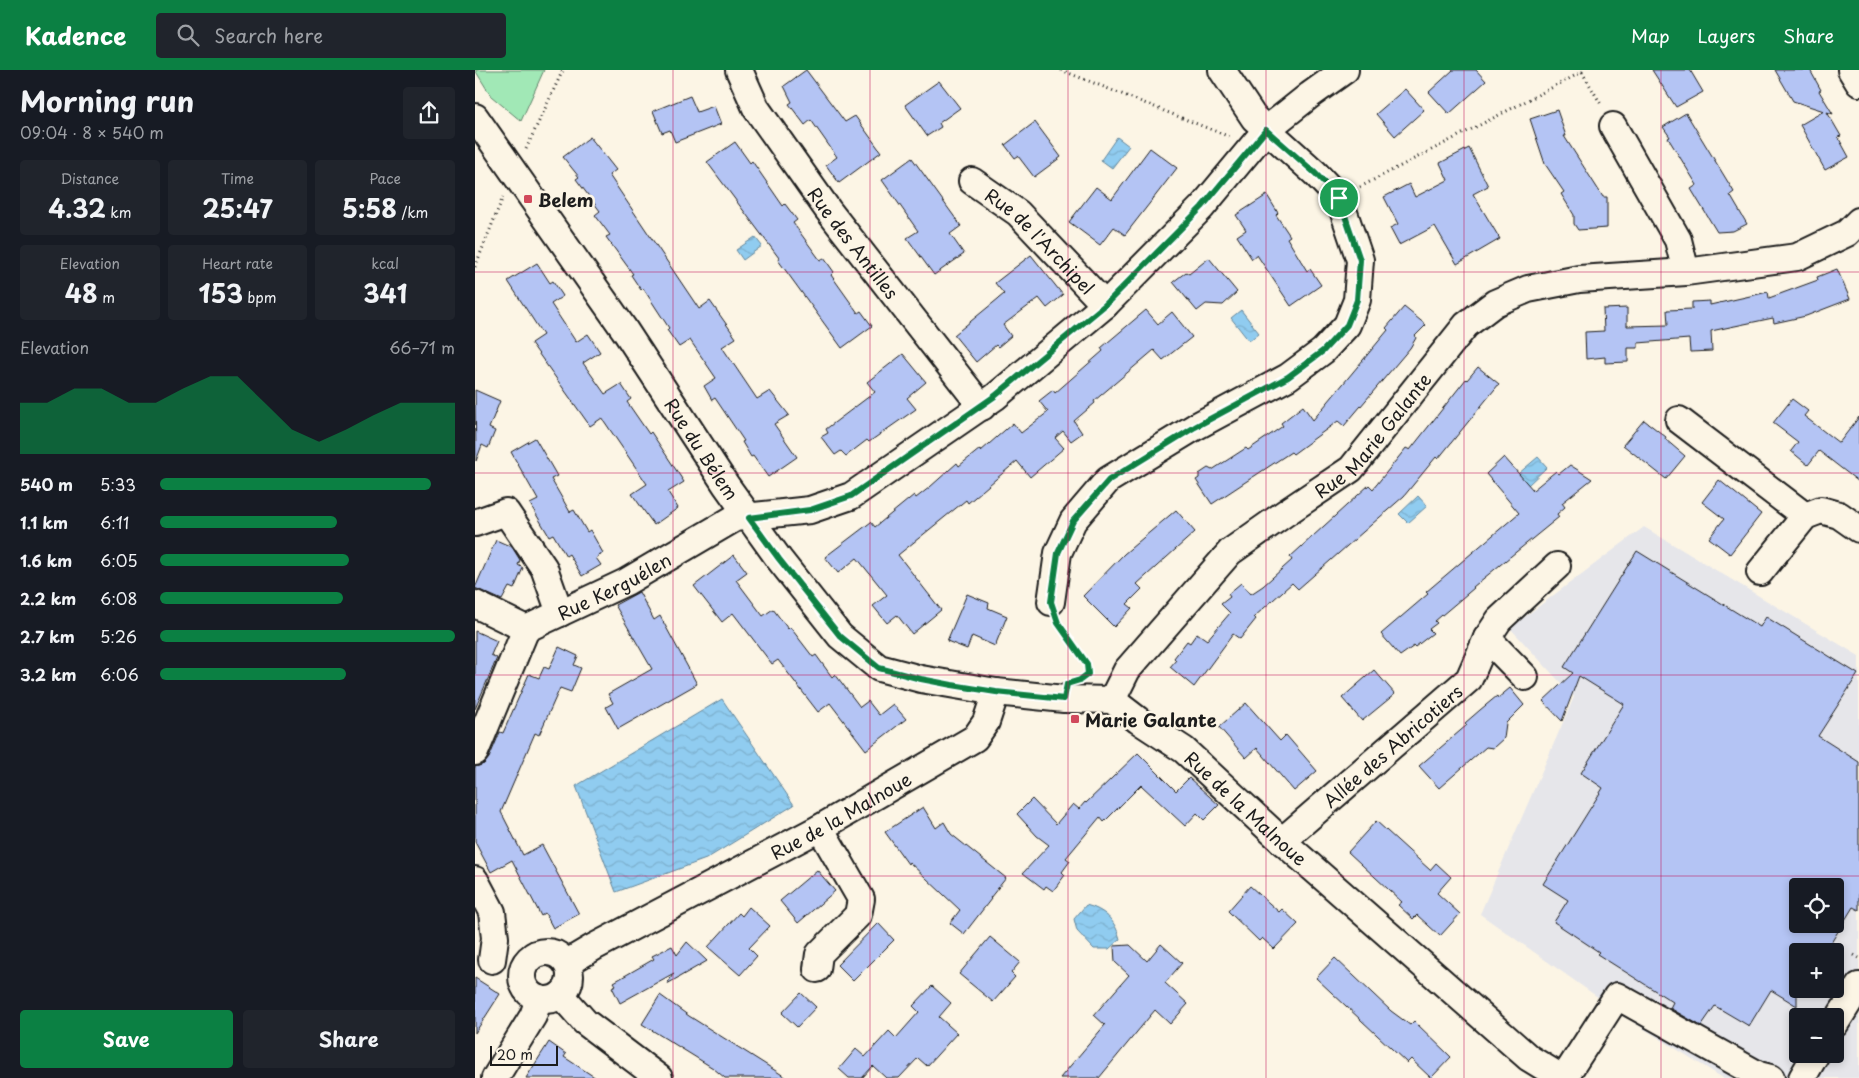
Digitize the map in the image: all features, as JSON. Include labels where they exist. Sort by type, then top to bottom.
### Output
[{"type":"street","name":"Rue des Antilles","points":[[739,70],[756,108],[828,210],[981,407]]},
{"type":"street","points":[[1051,602],[1058,553],[1073,521],[1109,480],[1195,427],[1288,377],[1323,351],[1347,325],[1357,300],[1360,260],[1339,198],[1315,173],[1254,118],[1222,70]]},
{"type":"street","name":"Rue Kerguélen","points":[[526,629],[626,582],[735,518],[810,510],[851,496],[981,407],[1105,305],[1202,207],[1266,130],[1310,94],[1345,70]]},
{"type":"street","points":[[1851,70],[1859,83]]},
{"type":"street","name":"Rue du Bélem","points":[[475,117],[624,329],[749,518],[840,636],[879,668],[921,679],[996,692]]},
{"type":"street","points":[[1613,126],[1678,240],[1685,272]]},
{"type":"street","name":"Rue de l'Archipel","points":[[972,181],[1018,213],[1105,305]]},
{"type":"street","name":"Rue Marie Galante","points":[[1112,700],[1127,670],[1230,552],[1351,469],[1466,325],[1495,303],[1528,289],[1579,279],[1685,272],[1797,257],[1847,233],[1859,220]]},
{"type":"street","points":[[1679,420],[1805,516]]},
{"type":"street","points":[[1759,572],[1805,516],[1821,510],[1839,515],[1859,529]]},
{"type":"street","points":[[475,523],[506,512],[545,568],[560,613]]},
{"type":"street","name":"Allée des Abricotiers","points":[[1283,842],[1469,679],[1487,638],[1499,620],[1557,566]]},
{"type":"street","points":[[475,604],[526,629],[475,752]]},
{"type":"street","points":[[1487,638],[1525,677]]},
{"type":"street","points":[[996,692],[1064,699],[1112,700]]},
{"type":"street","name":"Rue de la Malnoue","points":[[567,963],[820,828],[975,738],[986,722],[996,692]]},
{"type":"street","name":"Rue de la Malnoue","points":[[1112,700],[1138,720],[1184,750],[1283,842],[1529,1058],[1563,1078]]},
{"type":"street","points":[[817,969],[819,954],[858,915],[861,899],[820,828]]},
{"type":"street","points":[[475,880],[492,912],[495,938],[483,956],[523,972]]},
{"type":"street","points":[[495,1078],[533,1016],[550,997],[569,983],[567,963],[554,953],[546,952],[530,958],[525,964],[522,979],[528,991],[550,997],[659,1078]]},
{"type":"street","points":[[1844,1010],[1859,986]]},
{"type":"street","points":[[1563,1078],[1617,996],[1759,1075],[1771,1078]]},
{"type":"street","points":[[1802,1078],[1811,1063]]},
{"type":"path","points":[[1061,70],[1233,138],[1248,151]]},
{"type":"path","points":[[1339,198],[1584,71],[1613,126]]},
{"type":"path","points":[[1051,602],[1058,623],[1087,664],[1088,674],[1080,680],[1067,684],[1064,699]]},
{"type":"path","points":[[1854,955],[1859,958]]},
{"type":"shaded area","points":[[1644,527],[1859,656],[1859,1078],[1723,1078],[1633,1022],[1480,914],[1574,697],[1510,628]]},
{"type":"green space","points":[[475,70],[544,70],[521,121],[491,96]]},
{"type":"water","points":[[1117,137],[1129,146],[1112,168],[1101,160]]},
{"type":"water","points":[[755,237],[762,246],[743,260],[736,250]]},
{"type":"water","points":[[1241,310],[1259,333],[1249,341],[1231,318]]},
{"type":"water","points":[[1538,457],[1547,467],[1528,485],[1518,474]]},
{"type":"water","points":[[1418,496],[1427,506],[1408,523],[1399,514]]},
{"type":"water","points":[[722,699],[794,805],[706,859],[616,892],[576,786]]},
{"type":"water","points":[[1086,905],[1104,913],[1115,926],[1120,939],[1109,949],[1094,949],[1077,931],[1074,919]]},
{"type":"building","points":[[806,70],[845,122],[855,116],[881,152],[839,183],[826,165],[837,157],[811,120],[805,125],[789,104],[792,102],[784,86]]},
{"type":"building","points":[[1453,70],[1476,70],[1486,81],[1449,114],[1429,92]]},
{"type":"building","points":[[1652,70],[1690,70],[1703,92],[1676,107]]},
{"type":"building","points":[[1775,70],[1810,70],[1821,90],[1819,91],[1833,114],[1827,112],[1841,136],[1838,137],[1849,157],[1825,170],[1800,125],[1824,111],[1793,101]]},
{"type":"building","points":[[939,81],[960,108],[939,123],[941,127],[927,136],[905,105]]},
{"type":"building","points":[[1405,89],[1424,110],[1395,136],[1376,114]]},
{"type":"building","points":[[690,96],[697,112],[714,106],[721,124],[675,142],[670,130],[662,133],[653,111]]},
{"type":"building","points":[[1557,110],[1566,136],[1564,136],[1603,197],[1607,197],[1607,228],[1578,230],[1574,224],[1574,215],[1561,194],[1564,192],[1545,164],[1530,119]]},
{"type":"building","points":[[1686,113],[1734,192],[1730,195],[1747,224],[1733,231],[1717,232],[1691,189],[1697,185],[1663,127]]},
{"type":"building","points":[[1035,122],[1061,157],[1034,177],[1018,156],[1015,158],[1005,145]]},
{"type":"building","points":[[590,137],[616,170],[609,175],[699,309],[710,301],[736,338],[722,347],[757,399],[770,391],[789,415],[774,424],[797,457],[768,477],[753,456],[751,457],[742,442],[744,441],[715,398],[712,400],[704,386],[716,378],[690,340],[679,347],[667,330],[669,328],[643,288],[641,290],[631,275],[633,274],[606,237],[610,235],[595,215],[600,211],[576,179],[579,177],[563,157]]},
{"type":"building","points":[[735,142],[750,163],[752,161],[783,206],[785,204],[797,220],[793,223],[820,260],[824,258],[834,272],[831,275],[858,313],[861,311],[872,326],[842,348],[778,260],[779,258],[707,162]]},
{"type":"building","points":[[1150,148],[1177,168],[1125,235],[1114,227],[1100,245],[1069,222],[1096,187],[1112,199]]},
{"type":"building","points":[[1469,148],[1488,186],[1473,194],[1500,239],[1457,264],[1435,226],[1399,245],[1390,228],[1398,224],[1384,197],[1409,184],[1415,197],[1448,180],[1440,163]]},
{"type":"building","points":[[912,158],[961,226],[950,234],[964,254],[934,275],[907,238],[918,231],[882,180]]},
{"type":"building","points":[[1267,195],[1278,213],[1276,215],[1290,236],[1287,238],[1307,271],[1310,269],[1321,285],[1291,306],[1257,255],[1252,259],[1237,236],[1246,230],[1236,215]]},
{"type":"building","points":[[1031,255],[1063,295],[1047,308],[1039,298],[1003,325],[1011,336],[998,347],[996,345],[976,362],[954,335],[1004,294],[995,283]]},
{"type":"building","points":[[1209,258],[1237,292],[1223,305],[1206,304],[1197,311],[1173,282],[1186,272],[1189,274]]},
{"type":"building","points":[[537,263],[550,283],[553,281],[563,296],[551,304],[576,342],[588,334],[600,352],[583,363],[605,394],[621,384],[631,399],[627,402],[649,434],[651,432],[684,482],[668,492],[678,508],[654,525],[632,494],[647,484],[602,418],[590,426],[531,343],[543,335],[508,281]]},
{"type":"building","points":[[1837,269],[1850,299],[1806,316],[1774,323],[1773,318],[1711,331],[1712,351],[1690,352],[1689,339],[1638,343],[1638,348],[1628,348],[1628,362],[1605,363],[1605,357],[1586,359],[1585,332],[1604,331],[1603,309],[1627,308],[1627,326],[1668,325],[1667,310],[1692,309],[1692,302],[1710,301],[1710,305],[1768,292],[1769,298],[1818,280],[1817,277]]},
{"type":"building","points":[[1404,307],[1426,325],[1415,336],[1416,338],[1410,348],[1344,426],[1338,421],[1293,454],[1291,452],[1212,504],[1196,480],[1199,478],[1199,474],[1208,468],[1212,470],[1246,448],[1248,450],[1283,426],[1281,423],[1303,406],[1313,420],[1388,330],[1386,328]]},
{"type":"building","points":[[1146,310],[1158,324],[1172,312],[1192,337],[1163,360],[1154,350],[1094,401],[1095,403],[1074,421],[1082,433],[1071,441],[1063,431],[1055,438],[1064,448],[1030,477],[1017,461],[968,503],[966,500],[898,555],[941,610],[912,634],[897,615],[887,623],[873,606],[887,595],[857,558],[838,573],[825,557],[871,522],[875,527],[914,495],[916,498],[957,463],[959,466],[980,449],[981,451],[1013,423],[1021,433],[1048,412],[1039,401],[1053,390],[1055,393],[1103,351],[1101,348]]},
{"type":"building","points":[[903,354],[926,382],[907,398],[916,409],[869,442],[867,440],[846,456],[841,451],[835,455],[821,437],[828,433],[826,429],[875,392],[867,382]]},
{"type":"building","points":[[1478,367],[1499,384],[1438,459],[1436,457],[1404,496],[1298,589],[1292,583],[1254,617],[1256,619],[1240,639],[1233,634],[1194,687],[1170,667],[1176,660],[1174,658],[1187,641],[1190,643],[1197,633],[1207,640],[1230,613],[1221,604],[1230,597],[1228,594],[1241,583],[1251,594],[1263,586],[1292,560],[1290,557],[1369,485],[1373,489],[1406,448],[1410,450],[1466,379]]},
{"type":"building","points":[[475,390],[500,401],[489,428],[495,431],[488,448],[482,445],[476,461]]},
{"type":"building","points":[[1792,399],[1808,411],[1804,416],[1839,443],[1859,417],[1859,482],[1819,451],[1808,465],[1791,451],[1798,442],[1773,423]]},
{"type":"building","points":[[1644,420],[1666,437],[1665,439],[1685,456],[1666,479],[1623,445]]},
{"type":"building","points":[[535,438],[557,476],[551,479],[570,512],[574,510],[587,532],[590,530],[603,553],[596,558],[601,565],[582,576],[569,554],[566,556],[553,534],[549,536],[530,504],[538,500],[511,452]]},
{"type":"building","points":[[1504,457],[1533,490],[1556,471],[1559,474],[1570,465],[1592,479],[1562,503],[1565,507],[1557,514],[1559,517],[1473,587],[1435,621],[1437,623],[1429,629],[1433,633],[1400,656],[1381,634],[1428,594],[1426,592],[1519,513],[1486,474]]},
{"type":"building","points":[[1719,480],[1761,514],[1730,554],[1709,538],[1724,519],[1702,502]]},
{"type":"building","points":[[1176,510],[1195,532],[1137,584],[1142,589],[1127,604],[1132,608],[1114,627],[1083,596],[1124,554]]},
{"type":"building","points":[[496,540],[512,547],[520,560],[518,565],[523,568],[514,589],[509,587],[502,600],[475,588]]},
{"type":"building","points":[[1637,551],[1760,627],[1766,617],[1858,674],[1818,736],[1859,762],[1859,910],[1853,907],[1844,922],[1844,878],[1789,878],[1789,933],[1837,933],[1831,943],[1789,943],[1789,998],[1797,998],[1797,1006],[1771,990],[1749,1026],[1715,1006],[1701,1026],[1670,1008],[1673,1002],[1597,954],[1599,952],[1554,922],[1568,900],[1543,884],[1603,788],[1581,773],[1624,704],[1579,676],[1562,721],[1543,701],[1573,673],[1564,667]]},
{"type":"building","points":[[734,555],[747,572],[736,580],[763,616],[773,609],[788,629],[790,627],[813,657],[816,655],[832,677],[835,674],[860,707],[868,701],[879,715],[893,704],[906,719],[866,750],[830,703],[818,712],[778,660],[772,664],[733,613],[722,622],[694,586]]},
{"type":"building","points":[[639,592],[654,620],[660,616],[697,684],[618,729],[606,707],[613,703],[608,694],[652,669],[615,605]]},
{"type":"building","points":[[967,594],[989,603],[988,608],[1007,616],[995,646],[972,636],[967,649],[947,641]]},
{"type":"building","points":[[475,631],[497,641],[491,655],[497,658],[475,709]]},
{"type":"building","points":[[559,647],[578,656],[574,665],[581,668],[571,692],[560,688],[539,735],[535,733],[501,812],[523,855],[542,845],[579,914],[553,928],[545,913],[541,916],[512,860],[491,872],[475,842],[475,767],[484,764],[489,758],[500,732],[503,733],[529,674],[539,678],[544,667],[549,669]]},
{"type":"building","points":[[1374,670],[1395,694],[1362,721],[1342,698]]},
{"type":"building","points":[[1510,688],[1524,705],[1506,723],[1504,738],[1493,748],[1486,747],[1439,788],[1419,766],[1467,725],[1465,723],[1480,710]]},
{"type":"building","points":[[1246,703],[1280,741],[1286,735],[1317,771],[1294,791],[1257,748],[1246,758],[1219,727]]},
{"type":"building","points":[[1138,753],[1176,791],[1189,778],[1219,805],[1204,820],[1197,813],[1185,826],[1141,785],[1104,822],[1100,817],[1066,858],[1070,861],[1062,872],[1065,875],[1053,891],[1046,886],[1044,889],[1023,873],[1049,845],[1037,836],[1017,814],[1032,799],[1056,824],[1073,804],[1079,809]]},
{"type":"building","points":[[923,807],[936,828],[944,822],[951,834],[1006,878],[964,934],[950,923],[960,910],[909,862],[908,864],[885,832]]},
{"type":"building","points":[[1376,821],[1430,870],[1436,863],[1451,877],[1437,893],[1460,914],[1440,936],[1417,915],[1413,919],[1398,905],[1402,902],[1348,852]]},
{"type":"building","points":[[817,870],[835,891],[798,923],[780,901]]},
{"type":"building","points":[[1250,886],[1279,912],[1282,909],[1298,924],[1274,949],[1262,938],[1259,941],[1228,911]]},
{"type":"building","points":[[749,907],[770,926],[749,948],[757,956],[740,975],[708,947],[739,913],[742,916]]},
{"type":"building","points":[[878,923],[894,940],[853,981],[837,965]]},
{"type":"building","points":[[990,937],[1020,962],[1011,973],[1015,977],[993,1002],[959,974]]},
{"type":"building","points":[[687,942],[707,961],[667,984],[674,973],[620,1003],[612,987],[616,985],[614,982],[654,959],[652,956],[672,946],[677,955]]},
{"type":"building","points":[[1161,944],[1182,963],[1165,983],[1188,1004],[1170,1024],[1155,1010],[1099,1078],[1060,1078],[1105,1025],[1094,1015],[1129,975],[1115,962],[1114,946],[1130,945],[1147,961]]},
{"type":"building","points":[[1335,958],[1391,1011],[1410,1025],[1414,1021],[1451,1057],[1431,1078],[1411,1059],[1407,1063],[1316,978]]},
{"type":"building","points":[[475,978],[500,994],[475,1033]]},
{"type":"building","points":[[932,986],[951,1003],[939,1017],[957,1033],[927,1066],[918,1058],[899,1078],[886,1078],[873,1066],[862,1078],[849,1078],[839,1069],[856,1049],[865,1057],[889,1031],[896,1038],[919,1012],[913,1006]]},
{"type":"building","points":[[801,993],[816,1007],[797,1027],[782,1013]]},
{"type":"building","points":[[660,995],[689,1016],[787,1078],[725,1078],[713,1068],[642,1024]]},
{"type":"building","points":[[549,1042],[566,1054],[564,1057],[596,1078],[526,1078]]},
{"type":"place","name":"Belem","points":[[528,199]]},
{"type":"place","name":"Marie Galante","points":[[1075,719]]},
{"type":"route","points":[[1266,130],[1315,173],[1339,198],[1360,260],[1357,300],[1347,325],[1323,351],[1288,377],[1195,427],[1109,480],[1073,521],[1058,553],[1051,602],[1058,623],[1087,664],[1088,674],[1080,680],[1067,684],[1064,699],[952,685],[879,668],[840,636],[749,518],[810,510],[851,496],[981,407],[1105,305],[1202,207],[1266,130]]}]
